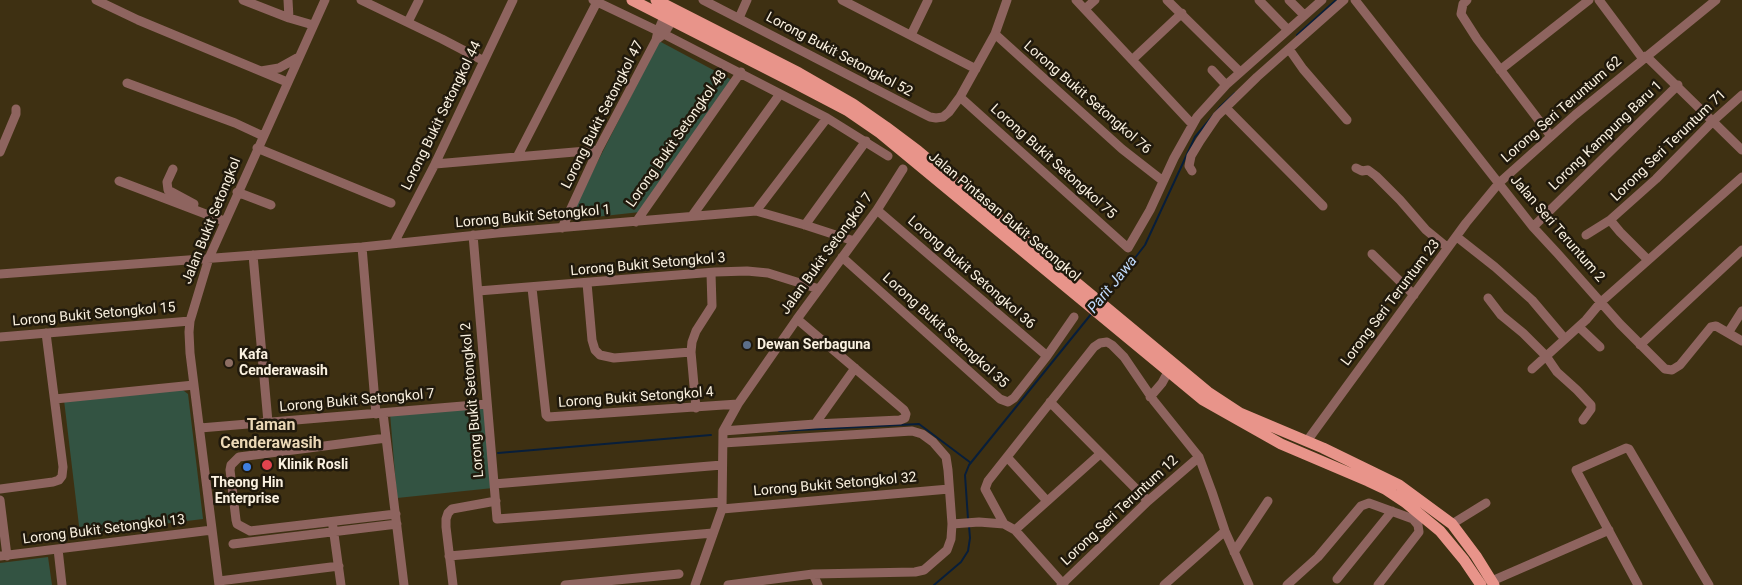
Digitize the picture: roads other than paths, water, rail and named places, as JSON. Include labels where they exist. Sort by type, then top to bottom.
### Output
[{"type":"main road","name":"Jalan Pintasan Bukit Setongkol","points":[[632,0],[848,111],[906,154],[1104,312],[1208,392],[1240,413],[1323,448],[1399,485],[1452,524],[1476,556],[1489,584]]},
{"type":"main road","name":"Jalan Pintasan Bukit Setongkol","points":[[656,0],[799,73],[853,104],[918,151],[1090,301]]},
{"type":"main road","name":"Jalan Pintasan Bukit Setongkol","points":[[1104,312],[1168,372],[1203,400],[1280,444],[1385,489],[1406,503],[1440,531],[1464,560],[1489,584]]},
{"type":"main road","points":[[1322,462],[1320,454],[1323,448]]},
{"type":"street","points":[[96,0],[138,20],[287,82]]},
{"type":"street","points":[[243,0],[289,18],[314,25]]},
{"type":"street","points":[[288,0],[289,18]]},
{"type":"street","name":"Jalan Bukit Setongkol","points":[[219,583],[189,342],[190,321],[220,220],[237,192],[324,0]]},
{"type":"street","points":[[361,0],[484,61]]},
{"type":"street","points":[[408,22],[419,0]]},
{"type":"street","name":"Lorong Bukit Setongkol 44","points":[[394,243],[435,164],[513,0]]},
{"type":"street","name":"Lorong Bukit Setongkol 52","points":[[703,0],[930,117],[943,117],[960,97]]},
{"type":"street","points":[[739,18],[747,0]]},
{"type":"street","points":[[842,0],[976,69]]},
{"type":"street","points":[[911,35],[928,0]]},
{"type":"street","points":[[960,97],[994,34],[1007,0]]},
{"type":"street","points":[[1076,0],[1192,124]]},
{"type":"street","points":[[1085,9],[1094,0]]},
{"type":"street","points":[[1167,0],[1240,72]]},
{"type":"street","points":[[1259,0],[1288,30]]},
{"type":"street","points":[[1289,0],[1304,15]]},
{"type":"street","points":[[1163,181],[1196,117],[1240,72],[1322,0]]},
{"type":"street","points":[[1192,171],[1190,166],[1191,156],[1205,132],[1226,108],[1239,94],[1344,0]]},
{"type":"street","name":"Jalan Seri Teruntum 2","points":[[1355,0],[1533,227],[1640,345],[1665,368],[1672,370],[1680,365],[1711,326],[1728,332]]},
{"type":"street","points":[[1468,0],[1463,4],[1461,14],[1477,39],[1550,136]]},
{"type":"street","points":[[1500,70],[1588,0]]},
{"type":"street","points":[[1600,0],[1645,57],[1678,85],[1742,150]]},
{"type":"street","name":"Lorong Seri Teruntum 62","points":[[1499,183],[1550,136],[1716,0]]},
{"type":"street","points":[[517,158],[595,1],[741,72],[827,118],[888,156]]},
{"type":"street","points":[[1132,60],[1182,13]]},
{"type":"street","name":"Lorong Bukit Setongkol 47","points":[[562,228],[598,150],[668,19]]},
{"type":"street","name":"Lorong Bukit Setongkol 76","points":[[994,34],[1122,148],[1163,181]]},
{"type":"street","points":[[1289,49],[1346,120]]},
{"type":"street","points":[[260,71],[279,68],[298,57]]},
{"type":"street","points":[[1212,70],[1226,85]]},
{"type":"street","name":"Lorong Bukit Setongkol 48","points":[[636,222],[741,72]]},
{"type":"street","points":[[274,76],[279,99]]},
{"type":"street","points":[[127,83],[235,123],[263,136]]},
{"type":"street","name":"Lorong Kampung Baru 1","points":[[1533,227],[1678,85]]},
{"type":"street","points":[[692,216],[780,94]]},
{"type":"street","name":"Lorong Seri Teruntum 71","points":[[1648,260],[1610,220],[1656,179],[1713,121],[1742,95]]},
{"type":"street","name":"Lorong Bukit Setongkol 75","points":[[960,97],[1128,248],[1150,210],[1163,181]]},
{"type":"street","points":[[1226,108],[1323,206]]},
{"type":"street","points":[[0,152],[2,140],[16,114],[16,109]]},
{"type":"street","points":[[756,211],[827,118]]},
{"type":"street","points":[[805,225],[866,141]]},
{"type":"street","points":[[257,148],[391,203]]},
{"type":"street","points":[[435,164],[598,150]]},
{"type":"street","points":[[1356,168],[1362,172],[1368,170],[1376,176],[1426,230],[1448,248]]},
{"type":"street","points":[[173,169],[167,182],[168,190],[178,197],[213,213],[220,220]]},
{"type":"street","name":"Jalan Bukit Setongkol 7","points":[[723,431],[738,404],[797,318],[854,241],[903,169]]},
{"type":"street","points":[[1532,369],[1602,302],[1742,177]]},
{"type":"street","points":[[119,181],[220,220]]},
{"type":"street","name":"Lorong Seri Teruntum 23","points":[[1307,441],[1456,237],[1499,183]]},
{"type":"street","points":[[237,192],[271,205]]},
{"type":"street","name":"Lorong Bukit Setongkol 36","points":[[876,210],[1047,356]]},
{"type":"street","name":"Lorong Bukit Setongkol 1","points":[[0,274],[362,247],[473,235],[756,211],[854,241]]},
{"type":"street","points":[[1586,235],[1610,220]]},
{"type":"street","name":"Lorong Bukit Setongkol 2","points":[[473,235],[494,484],[722,466]]},
{"type":"street","points":[[1456,237],[1495,267],[1532,300],[1565,339]]},
{"type":"street","points":[[362,247],[380,413],[386,438],[404,585]]},
{"type":"street","points":[[1640,345],[1742,250]]},
{"type":"street","points":[[1372,254],[1414,295]]},
{"type":"street","points":[[253,255],[268,422]]},
{"type":"street","name":"Lorong Bukit Setongkol 35","points":[[842,257],[1000,399],[1008,402],[1014,398],[1047,356],[1074,317]]},
{"type":"street","name":"Lorong Bukit Setongkol 3","points":[[478,291],[747,271],[768,273],[819,289]]},
{"type":"street","points":[[696,408],[691,352],[692,342],[696,331],[712,306],[711,273]]},
{"type":"street","points":[[587,283],[592,340],[595,350],[600,355],[614,358],[691,352]]},
{"type":"street","name":"Lorong Bukit Setongkol 4","points":[[532,288],[543,397],[548,417],[738,404]]},
{"type":"street","points":[[1488,298],[1501,315],[1523,333],[1546,356],[1556,372],[1591,405],[1591,409],[1583,420]]},
{"type":"street","points":[[1742,311],[1728,332],[1742,341]]},
{"type":"street","points":[[695,585],[722,505],[723,431],[900,420],[905,418],[904,410],[797,318]]},
{"type":"street","name":"Lorong Bukit Setongkol 15","points":[[0,337],[190,321]]},
{"type":"street","points":[[1578,326],[1600,347]]},
{"type":"street","points":[[0,489],[53,482],[59,480],[62,476],[63,467],[46,333]]},
{"type":"street","points":[[1004,524],[986,489],[988,481],[1094,346],[1100,342],[1107,342],[1112,344],[1124,357],[1150,397],[1199,457],[1225,531],[1249,585]]},
{"type":"street","points":[[814,424],[856,368]]},
{"type":"street","points":[[1150,397],[1162,383],[1168,372]]},
{"type":"street","points":[[55,399],[194,385]]},
{"type":"street","points":[[1050,402],[1148,501]]},
{"type":"street","name":"Lorong Bukit Setongkol 7","points":[[200,428],[487,404]]},
{"type":"street","points":[[723,443],[912,431],[922,434],[933,442],[946,457],[952,524],[948,550],[924,570],[915,572],[813,574],[728,585]]},
{"type":"street","points":[[386,438],[239,457],[231,465],[230,470],[237,524],[250,531],[396,514]]},
{"type":"street","points":[[1634,584],[1609,530],[1576,470],[1628,448],[1709,585]]},
{"type":"street","points":[[1015,530],[1100,454]]},
{"type":"street","points":[[1007,457],[1047,501]]},
{"type":"street","name":"Lorong Seri Teruntum 12","points":[[1062,584],[1148,501],[1199,457]]},
{"type":"street","points":[[453,585],[446,519],[448,513],[452,509],[496,501],[494,484]]},
{"type":"street","name":"Lorong Bukit Setongkol 32","points":[[496,501],[497,519],[949,489]]},
{"type":"street","points":[[0,500],[4,556]]},
{"type":"street","points":[[1234,552],[1268,501]]},
{"type":"street","points":[[1287,585],[1318,557],[1361,506],[1369,503],[1413,519],[1418,525],[1419,532],[1378,585]]},
{"type":"street","points":[[1452,524],[1486,503]]},
{"type":"street","points":[[1337,579],[1392,510]]},
{"type":"street","points":[[333,522],[341,585]]},
{"type":"street","points":[[952,524],[979,522],[1004,524],[1015,530],[1062,584]]},
{"type":"street","points":[[233,544],[397,524]]},
{"type":"street","name":"Lorong Bukit Setongkol 13","points":[[4,556],[212,530]]},
{"type":"street","points":[[1489,584],[1609,530]]},
{"type":"street","points":[[1164,585],[1225,531]]},
{"type":"street","points":[[449,556],[713,533]]},
{"type":"street","points":[[58,549],[62,585]]},
{"type":"street","points":[[219,583],[339,566]]},
{"type":"street","points":[[565,585],[679,574]]},
{"type":"street","points":[[813,574],[818,585]]},
{"type":"waterway","name":"Parit Jawa","points":[[1297,35],[1336,0]]},
{"type":"waterway","name":"Parit Jawa","points":[[1103,299],[1145,245],[1195,137],[1221,106],[1235,93]]},
{"type":"waterway","name":"Parit Jawa","points":[[968,519],[965,475],[969,465],[1092,313]]},
{"type":"waterway","points":[[779,431],[919,424],[971,463]]},
{"type":"waterway","points":[[498,453],[711,435]]},
{"type":"waterway","name":"Parit Jawa","points":[[934,585],[961,562],[968,551],[969,526]]},
{"type":"place","name":"Dewan Serbaguna","points":[[747,345]]},
{"type":"place","name":"Kafa Cenderawasih","points":[[229,363]]},
{"type":"place","name":"Klinik Rosli","points":[[267,465]]},
{"type":"place","name":"Theong Hin Enterprise","points":[[247,467]]},
{"type":"district","name":"Taman Cenderawasih","points":[[271,435]]}]
